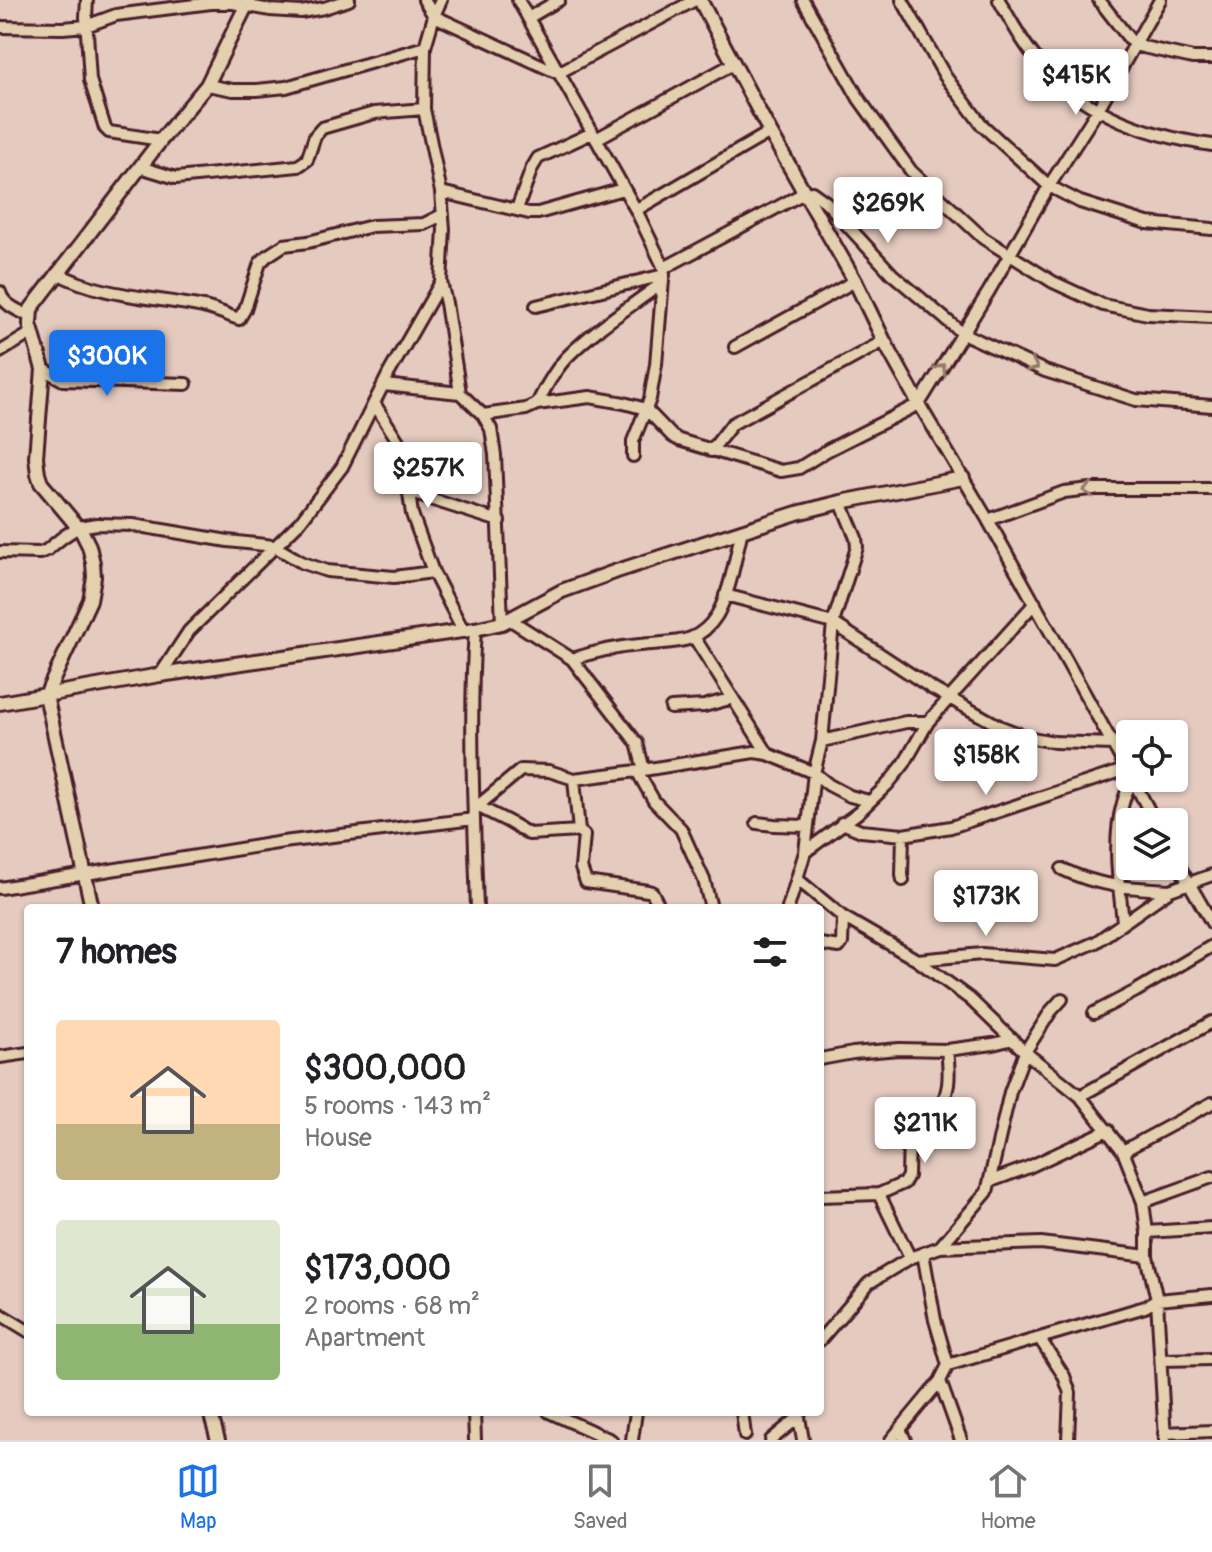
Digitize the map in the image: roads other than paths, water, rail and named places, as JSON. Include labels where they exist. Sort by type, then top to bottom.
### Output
[{"type":"street","points":[[87,0],[90,80],[105,128],[109,132],[161,140]]},
{"type":"street","points":[[0,27],[86,26],[116,15],[211,3],[247,3],[270,10],[301,12],[349,0]]},
{"type":"street","points":[[424,0],[434,16],[558,73]]},
{"type":"street","points":[[441,0],[425,47],[424,109],[441,192],[444,229],[441,282],[460,393],[483,415],[491,429],[505,621]]},
{"type":"street","points":[[518,0],[636,210],[663,275],[656,364],[650,399],[633,441],[633,456]]},
{"type":"street","points":[[528,18],[559,0]]},
{"type":"street","points":[[558,73],[698,0],[855,281],[919,404],[988,520],[1116,749]]},
{"type":"street","points":[[803,0],[859,99],[911,171],[983,238],[1053,282],[1103,305],[1148,314],[1212,317]]},
{"type":"street","points":[[902,0],[945,76],[982,125],[1049,186],[1080,202],[1147,223],[1212,229]]},
{"type":"street","points":[[999,0],[1039,62],[1066,88],[1097,111],[1164,136],[1212,145]]},
{"type":"street","points":[[1099,0],[1134,45],[1193,58],[1212,58]]},
{"type":"street","points":[[483,415],[590,397],[624,403],[646,409],[672,436],[711,451],[781,471],[791,471],[919,404],[1097,111],[1160,0]]},
{"type":"street","points":[[91,904],[46,695],[90,600],[93,563],[89,546],[78,527],[41,483],[38,474],[36,457],[43,369],[29,316],[57,273],[207,85],[247,3]]},
{"type":"street","points":[[207,85],[233,90],[286,87],[425,47]]},
{"type":"street","points":[[517,209],[538,158],[594,136],[733,64]]},
{"type":"street","points":[[140,167],[176,178],[298,166],[307,160],[315,136],[322,128],[374,113],[424,109]]},
{"type":"street","points":[[636,210],[770,132]]},
{"type":"street","points":[[441,192],[538,213],[623,189]]},
{"type":"street","points":[[537,404],[566,358],[663,275],[804,193],[812,192],[826,202],[892,274],[962,333],[1045,371],[1136,400],[1212,406]]},
{"type":"street","points":[[57,273],[88,287],[206,307],[239,319],[260,263],[274,250],[284,245],[372,226],[424,224],[442,215]]},
{"type":"street","points":[[536,306],[663,275]]},
{"type":"street","points":[[735,347],[855,281]]},
{"type":"street","points":[[160,675],[189,631],[300,522],[342,467],[441,282]]},
{"type":"street","points":[[0,295],[6,304],[29,316]]},
{"type":"street","points":[[0,352],[33,332]]},
{"type":"street","points":[[711,451],[732,424],[884,341]]},
{"type":"street","points":[[43,369],[63,380],[186,384]]},
{"type":"street","points":[[384,385],[460,393]]},
{"type":"street","points":[[374,403],[403,453],[412,514],[433,572],[470,630],[477,904]]},
{"type":"street","points":[[0,703],[160,675],[470,630],[505,621],[562,591],[617,571],[797,513],[963,478]]},
{"type":"street","points":[[988,520],[1064,492],[1090,489],[1212,489]]},
{"type":"street","points":[[408,492],[499,521]]},
{"type":"street","points":[[785,904],[805,852],[814,773],[822,741],[833,623],[857,547],[841,502]]},
{"type":"street","points":[[0,552],[40,553],[78,527],[133,525],[274,546],[303,563],[327,571],[394,577],[433,572]]},
{"type":"street","points":[[572,659],[642,644],[679,642],[705,630],[717,614],[725,595],[742,530]]},
{"type":"street","points":[[725,595],[833,623],[949,700],[1027,737],[1054,742],[1113,744]]},
{"type":"street","points":[[805,852],[859,812],[887,785],[904,764],[928,722],[1035,603]]},
{"type":"street","points":[[505,621],[572,659],[637,743],[640,771],[654,801],[681,829],[704,880],[710,904]]},
{"type":"street","points":[[694,637],[768,754]]},
{"type":"street","points":[[671,708],[704,706],[733,698]]},
{"type":"street","points":[[822,741],[906,722],[928,722]]},
{"type":"street","points":[[476,812],[521,770],[549,771],[574,779],[754,752],[768,754],[814,773],[850,796],[869,801]]},
{"type":"street","points":[[574,779],[579,831]]},
{"type":"street","points":[[842,823],[861,831],[903,835],[951,827],[1116,779]]},
{"type":"street","points":[[1123,922],[1118,836],[1125,792]]},
{"type":"street","points":[[0,888],[476,812],[507,821],[529,834],[579,831],[584,835],[581,868],[586,882],[652,892],[658,904]]},
{"type":"street","points":[[757,823],[807,826]]},
{"type":"street","points":[[903,835],[903,880]]},
{"type":"street","points":[[1062,869],[1119,888],[1170,890]]},
{"type":"street","points":[[917,960],[982,954],[1055,960],[1096,942],[1170,890],[1212,875]]},
{"type":"street","points":[[797,879],[843,917],[917,960],[970,999],[1025,1052],[1080,1096],[1108,1130],[1123,1151],[1143,1202],[1147,1256],[1157,1300],[1165,1436],[1212,1431]]},
{"type":"street","points":[[1187,880],[1212,923]]},
{"type":"street","points":[[824,945],[839,947],[842,943],[843,917]]},
{"type":"street","points":[[1094,1013],[1212,946]]},
{"type":"street","points":[[940,1247],[982,1198],[991,1181],[1010,1092],[1025,1052],[1062,999]]},
{"type":"street","points":[[1080,1096],[1212,1022]]},
{"type":"street","points":[[824,1058],[883,1050],[947,1050],[1013,1039]]},
{"type":"street","points":[[824,1196],[879,1194],[904,1183],[908,1176],[909,1138],[933,1117],[944,1102],[949,1087],[947,1050]]},
{"type":"street","points":[[0,1057],[24,1054]]},
{"type":"street","points":[[1123,1151],[1212,1103]]},
{"type":"street","points":[[991,1181],[1108,1130]]},
{"type":"street","points":[[1143,1202],[1212,1177]]},
{"type":"street","points":[[879,1194],[910,1258]]},
{"type":"street","points":[[1147,1232],[1212,1228]]},
{"type":"street","points":[[824,1335],[869,1283],[910,1258],[940,1247],[1041,1243],[1147,1256]]},
{"type":"street","points":[[891,1440],[940,1381],[948,1365],[935,1320],[923,1253]]},
{"type":"street","points":[[948,1365],[1145,1307],[1157,1300],[1212,1295]]},
{"type":"street","points":[[0,1314],[24,1329]]},
{"type":"street","points":[[1040,1339],[1064,1376],[1070,1393],[1068,1440]]},
{"type":"street","points":[[1161,1360],[1212,1359]]},
{"type":"street","points":[[940,1381],[961,1440]]},
{"type":"street","points":[[211,1416],[218,1440]]},
{"type":"street","points":[[474,1416],[475,1440]]},
{"type":"street","points":[[558,1416],[611,1440]]},
{"type":"street","points":[[632,1440],[635,1416]]},
{"type":"street","points":[[743,1416],[745,1435]]},
{"type":"street","points":[[771,1440],[798,1416]]},
{"type":"street","points":[[800,1416],[803,1440]]},
{"type":"street","points":[[900,1429],[905,1440]]}]
